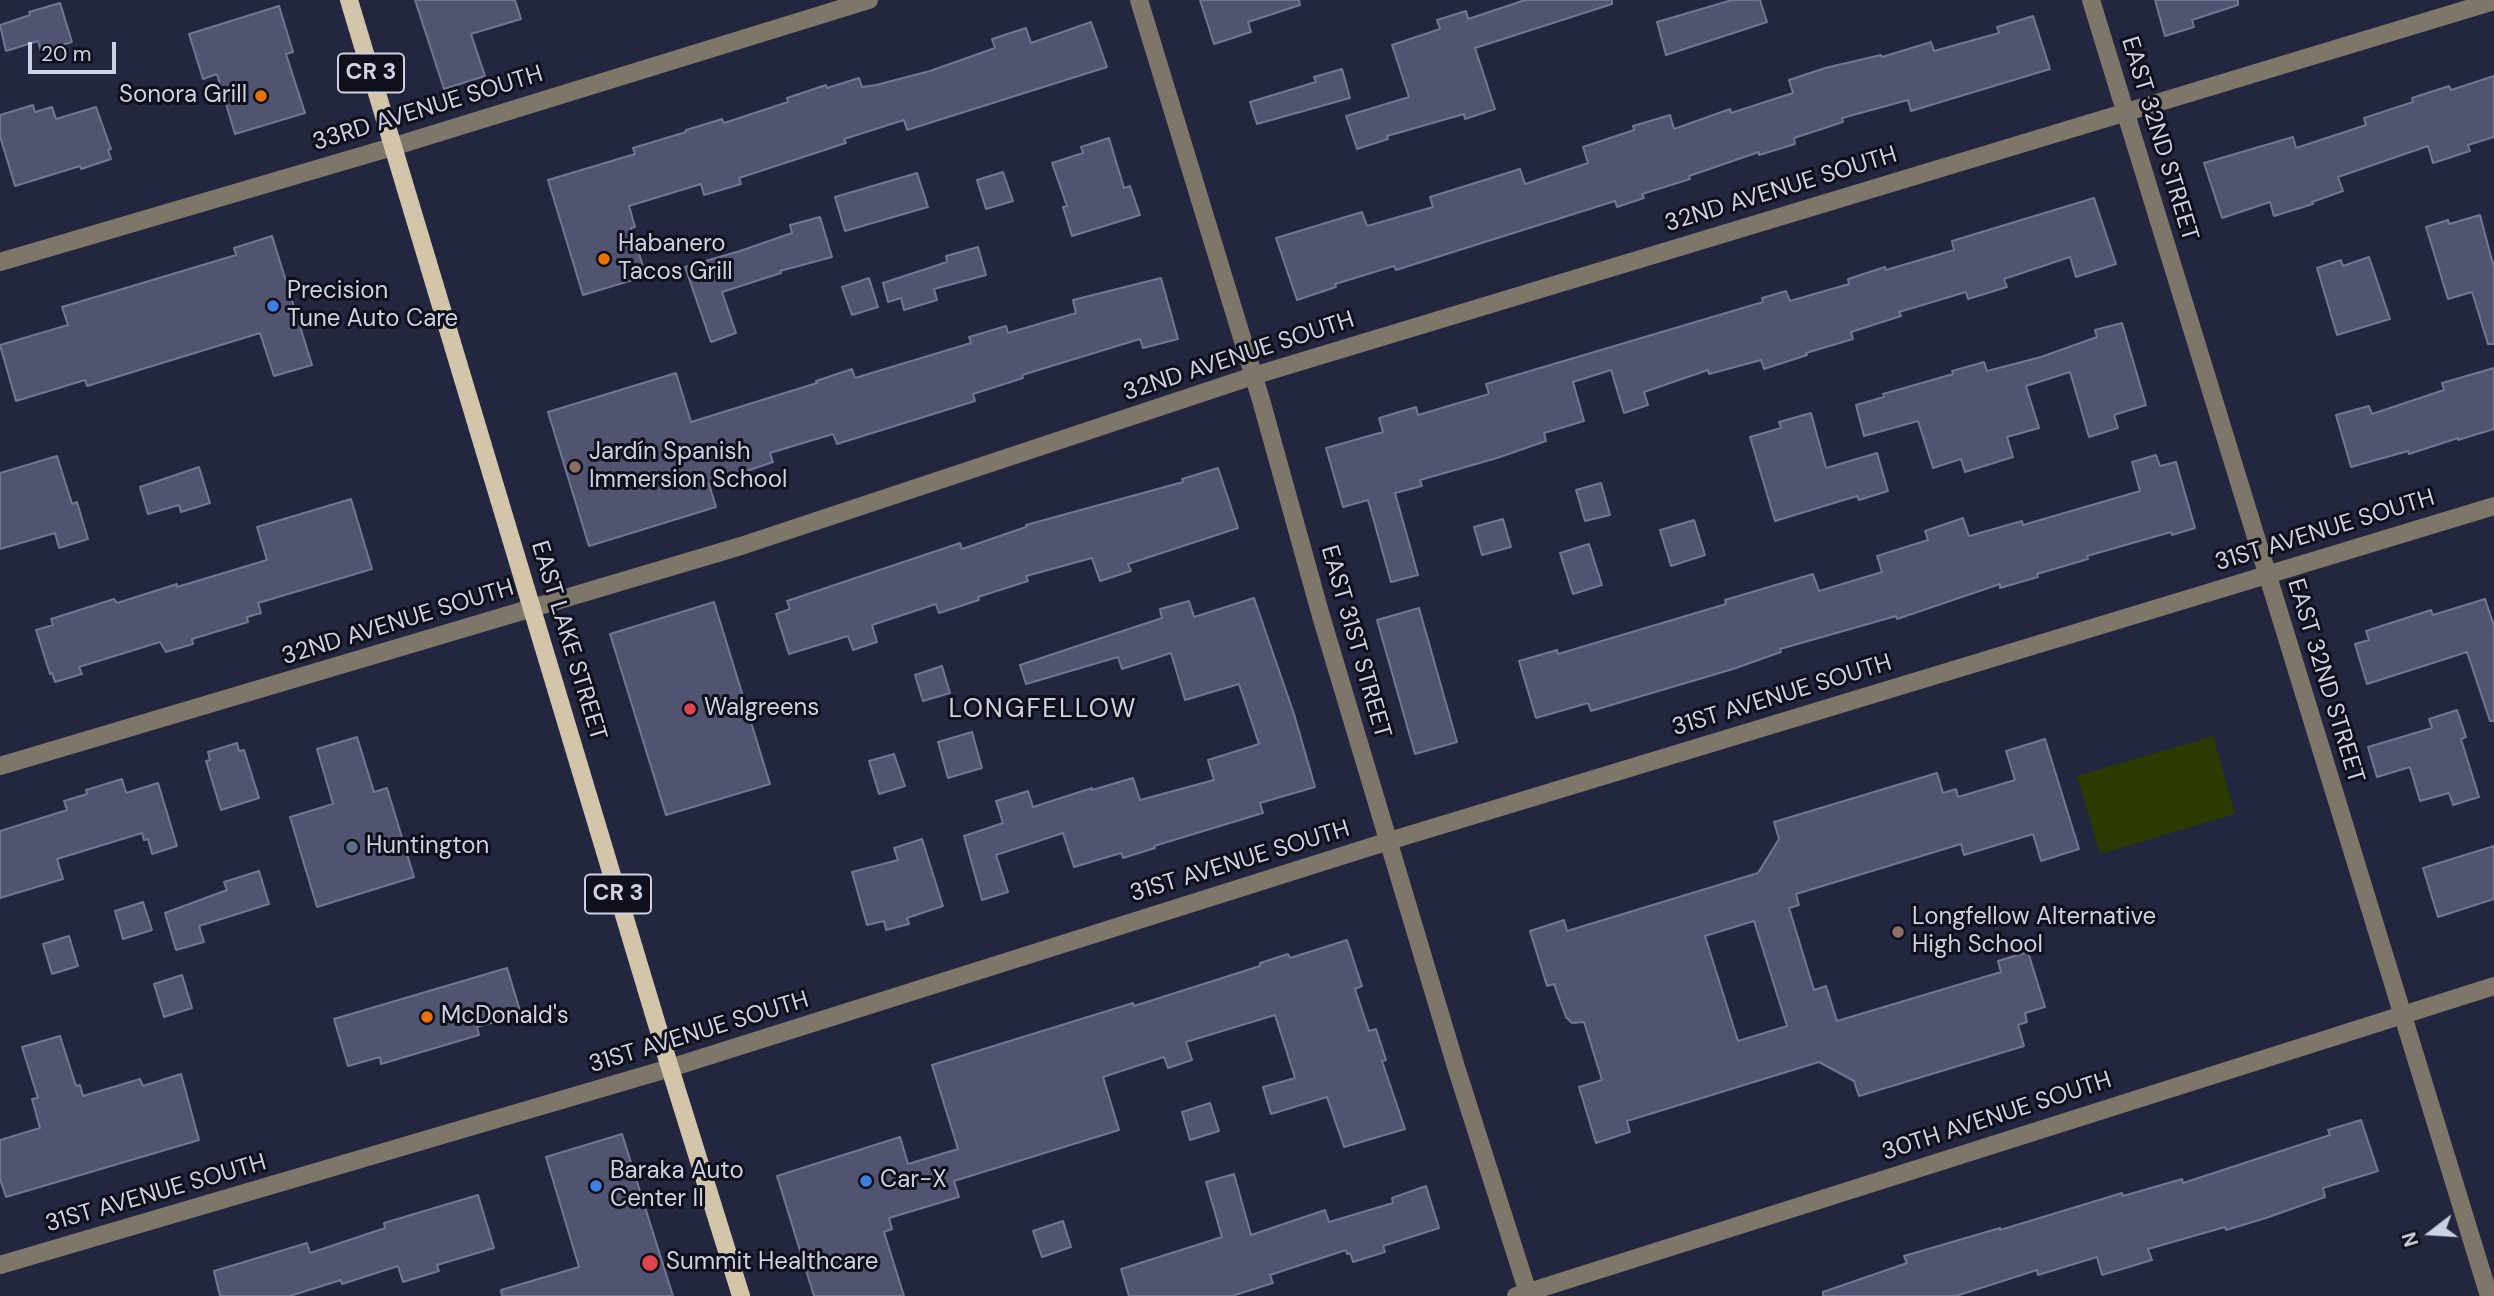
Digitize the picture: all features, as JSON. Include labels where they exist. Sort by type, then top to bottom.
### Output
[{"type":"main road","name":"EAST LAKE STREET","points":[[349,0],[670,1069],[741,1296]]},
{"type":"street","name":"33RD AVENUE SOUTH","points":[[0,262],[392,147],[869,0]]},
{"type":"street","name":"EAST 31ST STREET","points":[[1139,0],[1253,376],[1524,1295]]},
{"type":"street","name":"EAST 32ND STREET","points":[[2091,0],[2489,1296]]},
{"type":"street","name":"32ND AVENUE SOUTH","points":[[0,766],[741,546],[1253,376],[2494,1]]},
{"type":"street","name":"31ST AVENUE SOUTH","points":[[0,1265],[670,1069],[1389,841],[2494,506]]},
{"type":"street","name":"30TH AVENUE SOUTH","points":[[1524,1295],[2494,986]]},
{"type":"green space","points":[[2213,736],[2235,814],[2100,854],[2077,776]]},
{"type":"building","points":[[415,0],[515,0],[521,19],[471,34],[485,76],[444,89]]},
{"type":"building","points":[[1200,0],[1299,0],[1300,5],[1248,22],[1251,32],[1214,44]]},
{"type":"building","points":[[1525,0],[1612,0],[1612,4],[1475,48],[1495,109],[1465,119],[1464,114],[1387,136],[1388,139],[1357,149],[1346,116],[1409,97],[1392,45],[1440,29],[1437,20],[1466,11],[1468,19]]},
{"type":"building","points":[[1732,0],[1760,0],[1767,22],[1666,55],[1657,22]]},
{"type":"building","points":[[2155,0],[2238,0],[2238,5],[2192,20],[2194,27],[2165,36]]},
{"type":"building","points":[[60,3],[72,42],[41,51],[38,41],[6,51],[0,25],[30,15],[29,12]]},
{"type":"building","points":[[279,6],[293,52],[286,54],[305,113],[235,134],[217,74],[203,79],[189,34]]},
{"type":"building","points":[[2033,16],[2050,69],[1911,111],[1908,100],[1842,118],[1843,122],[1794,138],[1795,144],[1759,155],[1759,152],[1689,176],[1690,179],[1642,194],[1644,198],[1617,207],[1615,201],[1396,270],[1394,266],[1335,284],[1336,287],[1297,300],[1276,238],[1362,212],[1367,226],[1433,207],[1430,197],[1520,169],[1525,184],[1588,163],[1583,147],[1634,130],[1633,126],[1670,115],[1674,129],[1730,109],[1731,113],[1793,93],[1789,80],[1825,68],[1881,55],[1882,57],[1931,42],[1934,51],[1999,33],[1997,27]]},
{"type":"building","points":[[1091,22],[1107,67],[907,130],[904,120],[844,139],[846,143],[739,178],[741,184],[704,195],[701,184],[629,206],[635,227],[631,228],[646,276],[583,295],[548,180],[635,154],[633,148],[686,130],[722,119],[724,123],[788,102],[787,98],[826,85],[827,88],[859,78],[862,87],[876,85],[930,71],[995,48],[992,39],[1026,28],[1031,43]]},
{"type":"building","points":[[1342,69],[1350,98],[1257,124],[1250,102],[1316,82],[1314,77]]},
{"type":"building","points":[[2494,76],[2494,137],[2468,145],[2470,151],[2433,163],[2428,146],[2338,177],[2343,191],[2312,202],[2313,204],[2274,216],[2270,202],[2222,218],[2204,163],[2293,137],[2296,148],[2366,125],[2364,118],[2413,102],[2412,98],[2449,86],[2451,90]]},
{"type":"building","points":[[33,105],[35,112],[52,107],[56,119],[96,107],[111,149],[108,150],[111,159],[15,186],[0,136],[0,115]]},
{"type":"building","points":[[1109,138],[1124,188],[1130,186],[1140,215],[1072,236],[1063,207],[1067,206],[1052,163],[1083,153],[1081,147]]},
{"type":"building","points":[[1003,172],[1013,201],[986,209],[977,180]]},
{"type":"building","points":[[917,173],[928,207],[845,231],[835,197]]},
{"type":"building","points":[[2094,198],[2116,264],[2076,277],[2070,257],[2004,279],[2007,287],[1968,299],[1966,292],[1899,312],[1901,316],[1851,332],[1853,339],[1764,369],[1761,360],[1709,374],[1708,370],[1644,392],[1648,405],[1624,413],[1611,370],[1573,382],[1584,421],[1544,433],[1546,441],[1420,480],[1422,486],[1395,493],[1418,575],[1391,582],[1368,500],[1343,507],[1326,448],[1383,432],[1379,418],[1416,407],[1418,415],[1489,394],[1486,384],[1763,302],[1762,298],[1786,291],[1790,301],[1849,284],[1848,279],[1885,267],[1886,270],[1954,250],[1952,241]]},
{"type":"building","points":[[2480,215],[2494,268],[2494,344],[2488,344],[2472,292],[2448,299],[2426,227]]},
{"type":"building","points":[[820,217],[832,257],[780,271],[781,273],[722,292],[736,333],[711,342],[685,267],[792,233],[790,225]]},
{"type":"building","points":[[272,236],[312,365],[274,376],[260,333],[87,386],[85,380],[16,401],[0,345],[68,325],[62,307],[236,255],[234,248]]},
{"type":"building","points":[[978,247],[986,275],[934,289],[937,300],[904,310],[901,298],[888,302],[883,283],[947,262],[946,256]]},
{"type":"building","points":[[2369,257],[2390,319],[2337,335],[2317,268],[2341,260],[2343,266]]},
{"type":"building","points":[[869,278],[878,307],[852,315],[842,287]]},
{"type":"building","points":[[1161,278],[1178,339],[1143,348],[1140,339],[1022,375],[1023,378],[973,394],[975,401],[837,444],[833,434],[770,453],[773,462],[709,484],[716,507],[589,546],[548,412],[676,373],[691,422],[817,383],[816,381],[852,369],[855,378],[971,343],[969,337],[1006,326],[1008,333],[1076,313],[1073,300]]},
{"type":"building","points":[[2122,323],[2146,405],[2114,415],[2118,428],[2089,437],[2070,372],[2026,386],[2039,428],[2007,437],[2013,457],[1965,472],[1961,459],[1933,468],[1918,421],[1864,436],[1856,405],[1984,362],[1987,371],[2041,357],[2097,337],[2095,330]]},
{"type":"building","points":[[2494,368],[2494,429],[2409,454],[2408,451],[2351,467],[2336,415],[2369,406],[2372,414],[2444,390],[2442,383]]},
{"type":"building","points":[[1811,413],[1826,468],[1877,453],[1888,491],[1859,500],[1857,496],[1775,521],[1750,437],[1781,428],[1779,422]]},
{"type":"building","points":[[2156,455],[2160,466],[2176,462],[2195,528],[2172,535],[2171,532],[2087,556],[2088,559],[2037,574],[2038,577],[2000,588],[2000,584],[1897,619],[1896,616],[1780,649],[1781,652],[1733,669],[1591,711],[1588,703],[1536,718],[1519,661],[1557,650],[1558,654],[1726,604],[1725,600],[1813,574],[1819,591],[1882,572],[1877,556],[1928,540],[1925,531],[1963,518],[1969,536],[2022,521],[2023,525],[2140,491],[2132,462]]},
{"type":"building","points":[[57,456],[72,504],[77,502],[88,539],[59,548],[55,533],[0,549],[0,473]]},
{"type":"building","points":[[199,467],[210,503],[181,512],[179,505],[148,514],[140,487]]},
{"type":"building","points":[[1218,468],[1238,528],[1128,564],[1131,571],[1100,581],[1092,558],[1026,576],[1028,581],[939,613],[936,604],[872,625],[877,642],[853,650],[848,636],[789,654],[776,614],[790,609],[787,601],[960,543],[962,549],[1026,525],[1183,482],[1182,479]]},
{"type":"building","points":[[1601,483],[1610,515],[1585,521],[1576,490]]},
{"type":"building","points":[[351,499],[372,569],[258,603],[261,613],[247,617],[248,622],[192,639],[193,644],[166,652],[160,642],[79,667],[82,674],[55,682],[52,673],[50,674],[36,630],[53,625],[51,619],[114,599],[117,603],[267,560],[257,527]]},
{"type":"building","points":[[1503,519],[1511,547],[1482,555],[1474,527]]},
{"type":"building","points":[[1694,520],[1705,555],[1671,566],[1660,530]]},
{"type":"building","points":[[1589,544],[1602,585],[1573,594],[1560,553]]},
{"type":"building","points":[[1254,598],[1294,714],[1315,787],[1260,803],[1263,813],[1123,858],[1121,853],[1074,867],[1063,833],[996,855],[1008,892],[982,900],[964,836],[1003,823],[996,801],[1028,791],[1033,807],[1133,778],[1140,800],[1214,780],[1208,760],[1259,744],[1239,684],[1185,700],[1171,653],[1122,669],[1118,657],[1026,684],[1020,665],[1162,618],[1160,609],[1189,601],[1194,617]]},
{"type":"building","points":[[2485,599],[2494,626],[2494,721],[2490,721],[2467,652],[2367,684],[2355,644],[2369,640],[2366,631],[2431,610],[2433,615]]},
{"type":"building","name":"Walgreens","points":[[714,602],[770,784],[666,815],[610,634]]},
{"type":"building","points":[[1419,608],[1457,742],[1415,754],[1377,620]]},
{"type":"building","points":[[942,666],[950,693],[923,701],[915,675]]},
{"type":"building","points":[[2457,710],[2466,737],[2461,739],[2479,797],[2453,805],[2449,793],[2420,801],[2410,767],[2377,777],[2368,747],[2432,728],[2429,719]]},
{"type":"building","points":[[972,732],[982,768],[948,778],[938,742]]},
{"type":"building","name":"Huntington","points":[[357,737],[374,792],[387,788],[414,877],[317,907],[290,817],[333,804],[317,749]]},
{"type":"building","points":[[2045,739],[2079,849],[2041,861],[2033,834],[1964,855],[1961,844],[1796,894],[1799,905],[1789,908],[1814,990],[1826,986],[1837,1021],[2001,972],[1998,961],[2028,952],[2045,1007],[2025,1013],[2027,1022],[2018,1025],[2024,1046],[1859,1096],[1854,1081],[1819,1062],[1627,1121],[1630,1132],[1596,1143],[1579,1087],[1602,1080],[1584,1022],[1572,1023],[1566,1017],[1554,984],[1547,986],[1530,931],[1564,920],[1567,931],[1758,873],[1779,839],[1774,822],[1937,773],[1943,793],[1956,789],[1958,797],[2015,780],[2006,751]],"holes":[[[1754,921],[1787,1026],[1738,1041],[1705,936]]]},
{"type":"building","points":[[237,743],[239,751],[244,750],[259,798],[221,810],[206,761],[210,760],[208,752]]},
{"type":"building","points":[[894,754],[905,786],[879,794],[869,761]]},
{"type":"building","points":[[122,779],[126,793],[158,783],[177,846],[152,854],[148,839],[144,840],[142,833],[57,859],[63,879],[0,898],[0,831],[67,810],[64,801],[87,794],[86,790]]},
{"type":"building","points":[[922,839],[943,906],[907,918],[909,924],[886,930],[884,921],[867,925],[852,872],[898,860],[894,848]]},
{"type":"building","points":[[2494,846],[2494,899],[2438,917],[2423,868]]},
{"type":"building","points":[[259,871],[269,904],[199,926],[204,942],[176,950],[165,913],[227,890],[224,882]]},
{"type":"building","points":[[143,902],[152,930],[123,939],[115,911]]},
{"type":"building","points":[[69,936],[78,966],[52,974],[43,944]]},
{"type":"building","points":[[1347,940],[1362,986],[1355,989],[1369,1031],[1376,1029],[1386,1060],[1382,1061],[1405,1129],[1344,1147],[1327,1097],[1271,1114],[1263,1087],[1295,1078],[1275,1015],[1186,1042],[1192,1060],[1168,1068],[1164,1057],[1103,1077],[1119,1130],[954,1181],[959,1197],[889,1218],[892,1229],[884,1232],[904,1296],[814,1296],[777,1176],[900,1137],[908,1164],[958,1149],[932,1065],[1133,1003],[1134,1006],[1260,966],[1260,963],[1288,954],[1290,958]]},
{"type":"building","name":"McDonald's","points":[[507,968],[521,1014],[477,1027],[479,1035],[381,1064],[380,1057],[348,1066],[334,1019]]},
{"type":"building","points":[[182,975],[192,1008],[164,1017],[154,984]]},
{"type":"building","points":[[60,1036],[76,1086],[80,1085],[83,1096],[140,1079],[143,1086],[181,1074],[199,1140],[6,1197],[0,1179],[0,1140],[40,1128],[32,1099],[38,1098],[22,1047]]},
{"type":"building","points":[[1210,1103],[1219,1131],[1190,1140],[1182,1112]]},
{"type":"building","points":[[2361,1120],[2378,1171],[2323,1188],[2325,1197],[2266,1218],[2148,1249],[2152,1260],[2102,1275],[2097,1257],[2038,1275],[2037,1270],[1956,1296],[1823,1296],[1823,1292],[1907,1263],[1904,1256],[2122,1193],[2123,1196],[2182,1179],[2183,1183],[2330,1135],[2328,1130]]},
{"type":"building","points":[[622,1134],[673,1296],[502,1296],[501,1290],[579,1267],[546,1157]]},
{"type":"building","points":[[1234,1174],[1251,1235],[1325,1210],[1329,1222],[1393,1203],[1392,1198],[1426,1186],[1439,1228],[1383,1246],[1385,1252],[1353,1262],[1346,1250],[1270,1275],[1273,1283],[1232,1296],[1129,1296],[1121,1269],[1222,1237],[1206,1182]]},
{"type":"building","points":[[478,1195],[494,1248],[437,1265],[439,1271],[403,1282],[398,1266],[342,1284],[341,1280],[290,1296],[220,1296],[214,1271],[307,1243],[310,1253],[385,1228],[384,1223]]},
{"type":"building","points":[[1063,1221],[1071,1247],[1042,1257],[1033,1231]]},
{"type":"place","name":"Sonora Grill","points":[[261,96]]},
{"type":"place","name":"Habanero Tacos Grill","points":[[604,259]]},
{"type":"place","name":"Precision Tune Auto Care","points":[[273,306]]},
{"type":"place","name":"Jardín Spanish Immersion School","points":[[575,467]]},
{"type":"place","name":"Walgreens","points":[[690,709]]},
{"type":"place","name":"Huntington","points":[[352,847]]},
{"type":"place","name":"Longfellow Alternative High School","points":[[1898,932]]},
{"type":"place","name":"McDonald's","points":[[427,1017]]},
{"type":"place","name":"Car-X","points":[[866,1181]]},
{"type":"place","name":"Baraka Auto Center II","points":[[596,1186]]},
{"type":"place","name":"Summit Healthcare","points":[[650,1263]]},
{"type":"district","name":"LONGFELLOW","points":[[1043,710]]}]
